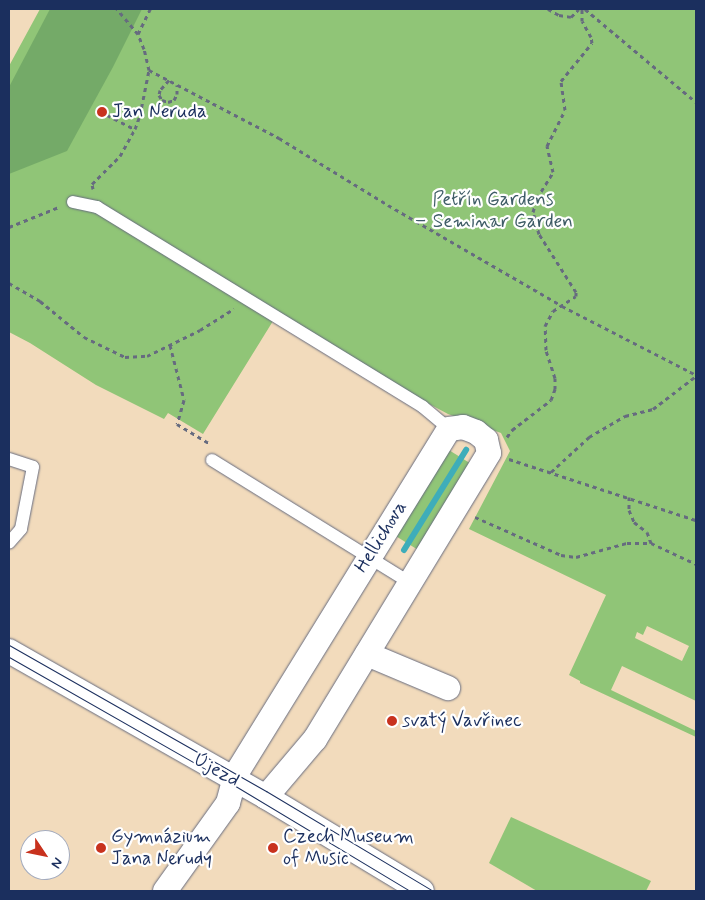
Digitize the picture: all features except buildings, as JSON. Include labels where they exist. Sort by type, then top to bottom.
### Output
[{"type":"street","points":[[266,797],[315,739],[489,453],[486,440],[476,432],[463,427],[449,429]]},
{"type":"street","name":"Hellichova","points":[[165,891],[228,803],[233,779],[368,557],[449,429]]},
{"type":"street","name":"Újezd","points":[[9,651],[266,797],[422,891]]},
{"type":"street","points":[[367,654],[448,688]]},
{"type":"lane","points":[[73,202],[97,207],[247,301],[423,407],[449,429]]},
{"type":"lane","points":[[9,459],[33,466],[21,528],[9,543]]},
{"type":"lane","points":[[212,460],[410,583]]},
{"type":"path","points":[[99,176],[120,156],[135,129],[140,115],[149,70],[138,34],[117,9]]},
{"type":"path","points":[[138,34],[150,9]]},
{"type":"path","points":[[548,9],[559,15],[571,17],[582,9]]},
{"type":"path","points":[[582,9],[696,102]]},
{"type":"path","points":[[512,430],[550,400],[555,389],[555,378],[546,350],[545,326],[553,311],[576,296],[576,292],[539,234],[534,212],[537,198],[553,172],[547,146],[565,110],[561,81],[592,43],[591,37],[582,21],[582,9]]},
{"type":"path","points":[[149,70],[279,138],[388,206],[562,306],[696,375],[652,409],[625,416],[588,437],[551,472]]},
{"type":"path","points":[[168,80],[160,90],[159,95],[162,100],[168,102],[174,100],[178,94],[177,85]]},
{"type":"path","points":[[107,115],[135,129]]},
{"type":"path","points":[[9,227],[73,202]]},
{"type":"path","points":[[9,283],[40,301],[84,337],[125,357],[147,356],[247,301]]},
{"type":"path","points":[[170,345],[184,400],[177,424],[214,446]]},
{"type":"path","points":[[489,453],[696,520]]},
{"type":"path","points":[[629,497],[629,510],[634,522],[647,532],[651,543]]},
{"type":"path","points":[[472,516],[561,555],[576,557],[627,543],[651,543],[696,564]]},
{"type":"green space","name":"Petřín Gardens – Seminar Garden","points":[[40,9],[696,9],[696,701],[622,666],[611,690],[696,731],[696,737],[580,683],[580,681],[569,675],[606,595],[469,529],[510,451],[501,433],[448,414],[273,321],[203,434],[168,413],[164,419],[96,385],[30,343],[9,332],[9,66]],"holes":[[[647,626],[689,646],[682,661],[635,638],[637,632],[643,635]]]},
{"type":"green space","points":[[50,9],[142,9],[67,151],[9,174],[9,87]]},
{"type":"green space","points":[[444,447],[475,466],[421,552],[390,533]]},
{"type":"green space","points":[[511,817],[651,881],[646,891],[537,891],[489,863]]},
{"type":"waterway","points":[[404,550],[466,450]]},
{"type":"tram line","points":[[9,645],[266,791],[433,891]]},
{"type":"tram line","points":[[9,657],[232,784],[410,891]]},
{"type":"place","name":"Jan Neruda","points":[[102,112]]},
{"type":"place","name":"svatý Vavřinec","points":[[392,721]]},
{"type":"place","name":"Gymnázium Jana Nerudy","points":[[101,848]]},
{"type":"place","name":"Czech Museum of Music","points":[[273,848]]}]
